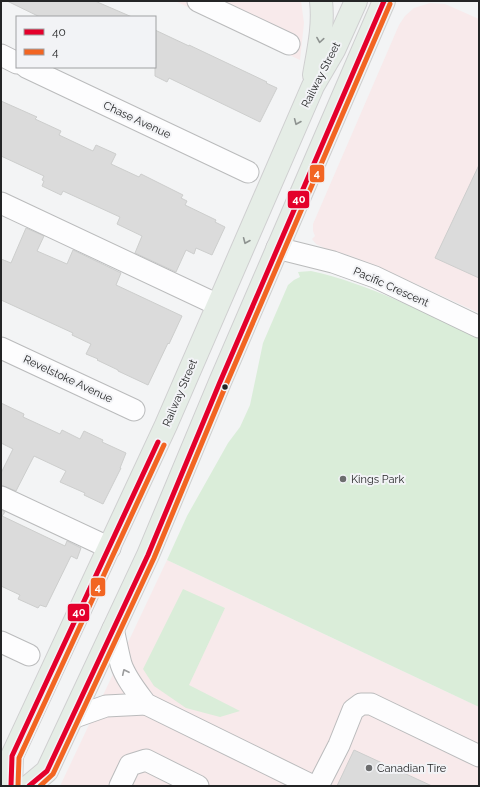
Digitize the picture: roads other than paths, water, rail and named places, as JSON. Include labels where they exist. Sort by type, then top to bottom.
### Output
[{"type":"highway","points":[[313,86],[321,33],[321,1]]},
{"type":"highway","name":"Railway Street","points":[[11,786],[12,756],[166,425],[313,86],[334,50],[356,1]]},
{"type":"highway","points":[[29,786],[47,771],[148,555],[220,382],[384,1]]},
{"type":"street","points":[[198,1],[289,44]]},
{"type":"street","points":[[1,55],[16,62]]},
{"type":"street","name":"Chase Avenue","points":[[28,68],[248,172]]},
{"type":"street","points":[[1,203],[218,305]]},
{"type":"street","name":"Pacific Crescent","points":[[278,248],[333,262],[375,277],[479,327]]},
{"type":"street","name":"Revelstoke Avenue","points":[[1,348],[134,410]]},
{"type":"street","points":[[1,497],[110,548]]},
{"type":"street","points":[[113,629],[124,672],[146,704],[313,786]]},
{"type":"street","points":[[1,642],[29,655]]},
{"type":"street","points":[[72,718],[106,706],[146,704]]},
{"type":"street","points":[[318,786],[339,745],[353,710],[361,704],[371,704],[479,756]]},
{"type":"street","points":[[120,786],[130,765],[146,760],[198,786]]},
{"type":"place","name":"Kings Park","points":[[343,479]]},
{"type":"place","name":"Canadian Tire","points":[[369,768]]}]
